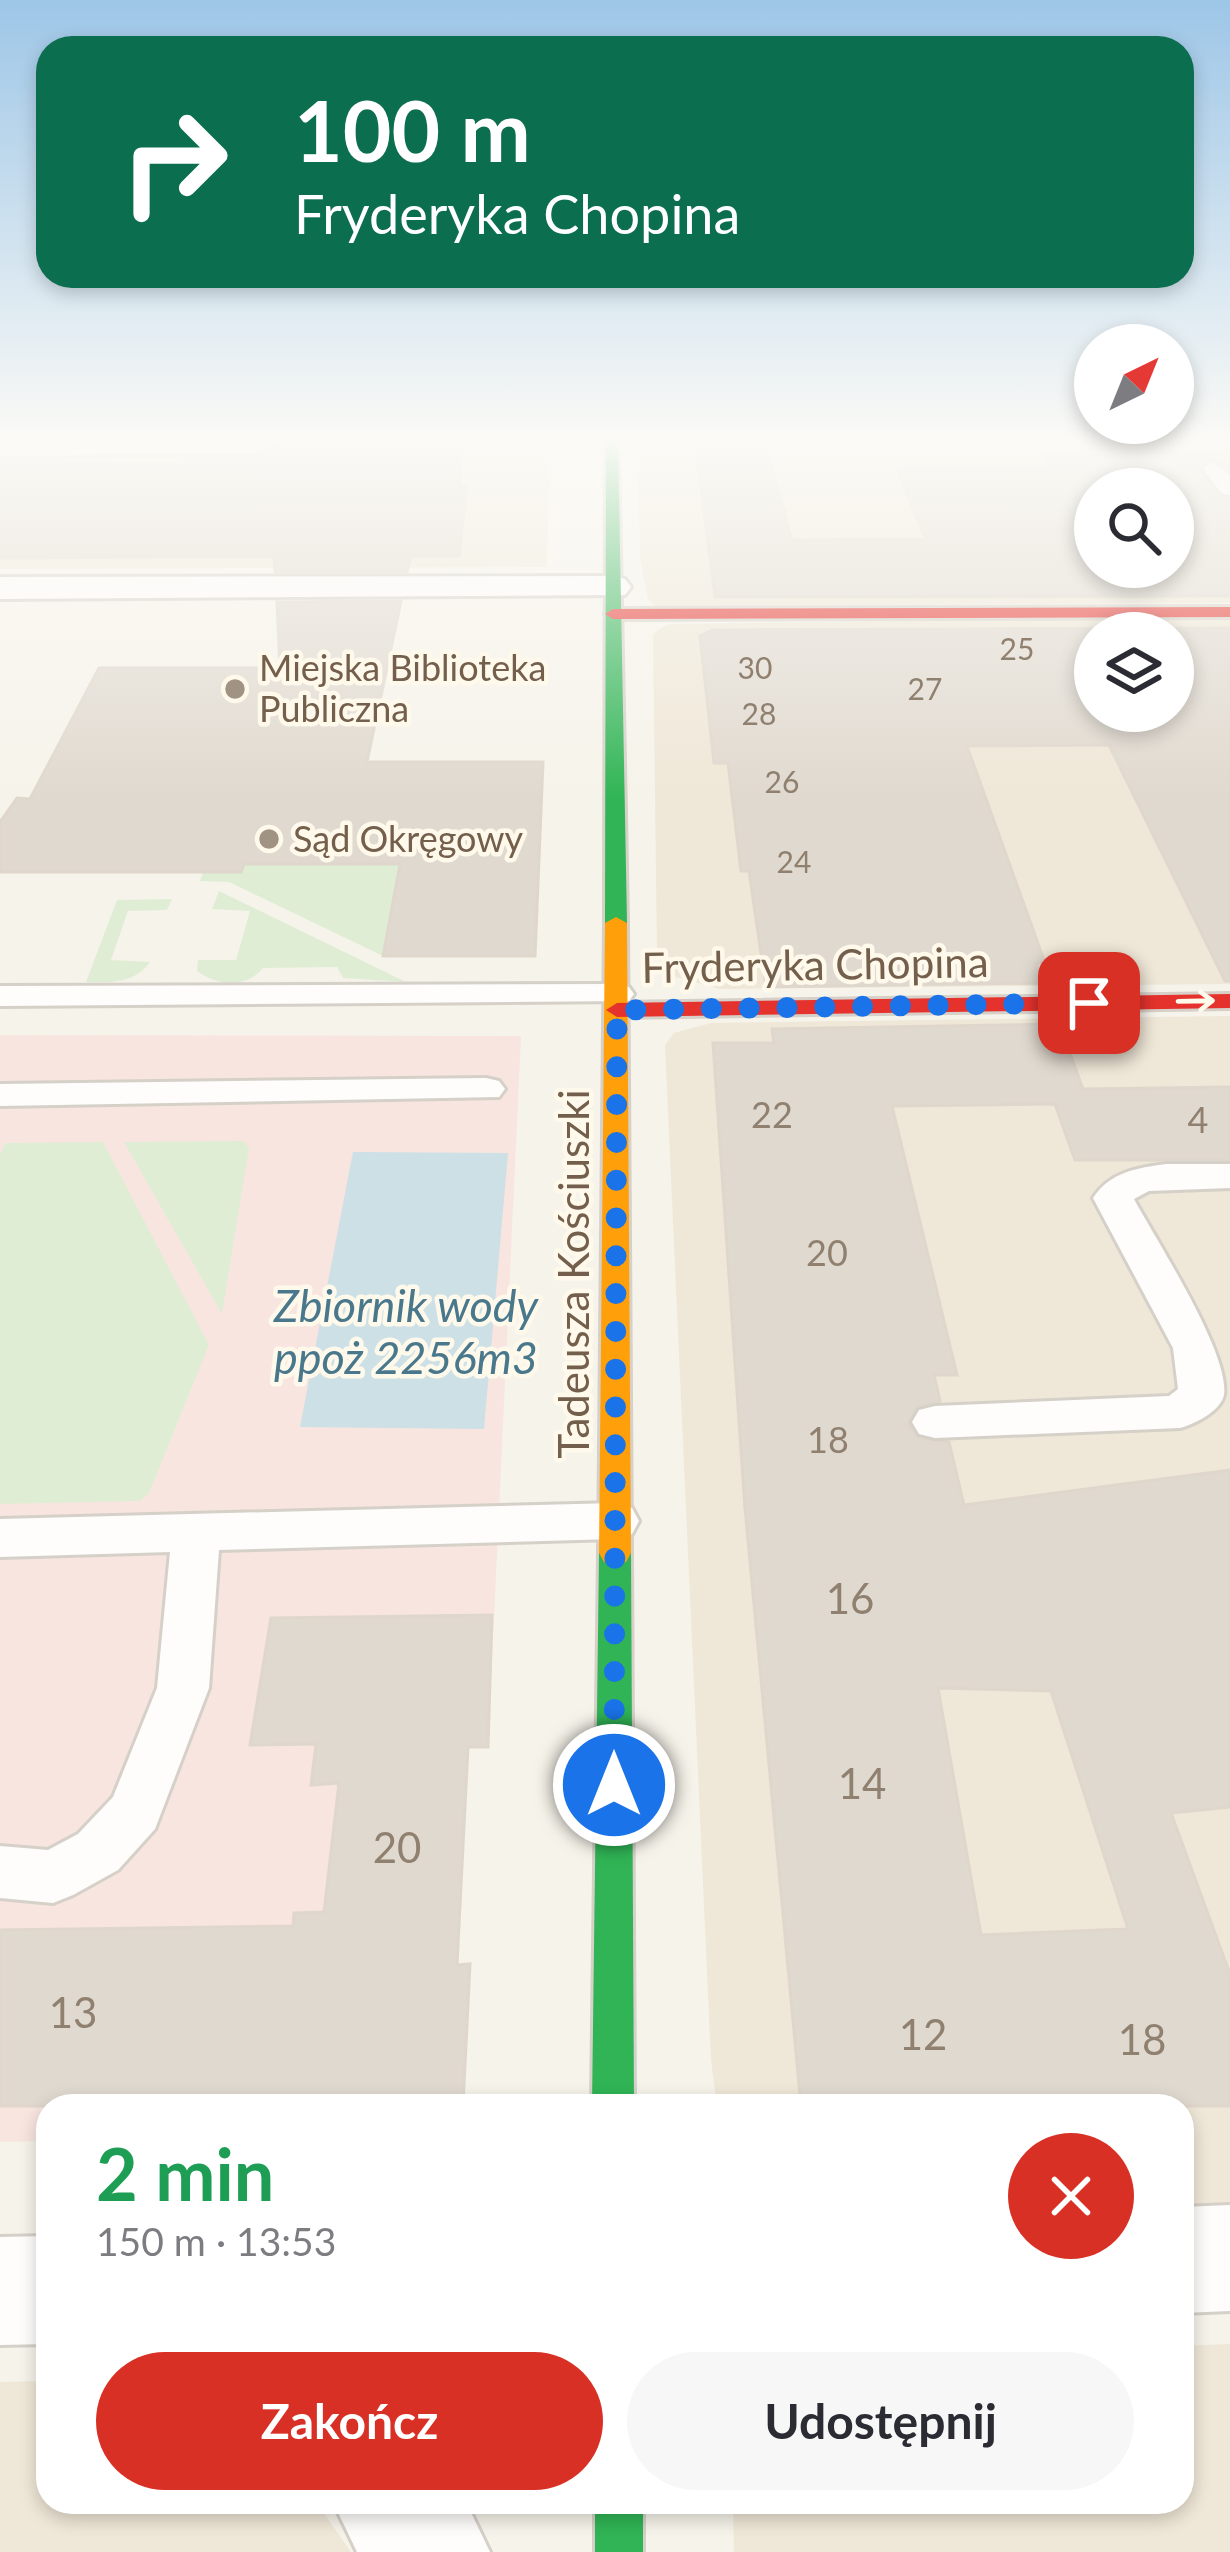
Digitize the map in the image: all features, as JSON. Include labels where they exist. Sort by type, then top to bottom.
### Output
[{"type":"street","name":"Tadeusza Kościuszki","points":[[612,560],[617,1002],[614,2094]]},
{"type":"street","points":[[0,588],[1230,612]]},
{"type":"street","name":"Fryderyka Chopina","points":[[617,1002],[1230,1001]]},
{"type":"street","points":[[1194,2260],[1230,2258]]},
{"type":"street","points":[[0,2291],[36,2290]]},
{"type":"street","points":[[401,2514],[431,2552]]},
{"type":"street","points":[[619,2514],[619,2552]]},
{"type":"lane","points":[[0,996],[617,1002]]},
{"type":"lane","points":[[0,1095],[486,1089]]},
{"type":"lane","points":[[935,1422],[1180,1412],[1201,1395],[1195,1348],[1113,1198],[1118,1188],[1137,1180],[1230,1176]]},
{"type":"lane","points":[[0,1538],[615,1521]]},
{"type":"lane","points":[[0,1872],[52,1877],[98,1852],[135,1812],[183,1688],[196,1533]]},
{"type":"shaded area","points":[[0,560],[547,560],[547,567],[0,569]]},
{"type":"shaded area","points":[[640,560],[1074,560],[1074,588],[1194,588],[1194,560],[1230,560],[1230,603],[655,606],[648,600]]},
{"type":"shaded area","points":[[1230,616],[1230,984],[720,989],[676,977],[657,951],[653,634],[670,624],[1074,618],[1074,732],[1194,732],[1194,617]]},
{"type":"shaded area","points":[[1230,1016],[1230,2218],[1194,2220],[1194,2094],[715,2094],[665,1045],[674,1033],[711,1023]]},
{"type":"shaded area","points":[[0,1035],[521,1036],[488,1747],[468,1748],[457,1964],[470,1964],[464,2094],[36,2094],[36,2141],[0,2142]]},
{"type":"shaded area","points":[[1230,2344],[1230,2552],[734,2552],[733,2514],[1194,2514],[1194,2346]]},
{"type":"shaded area","points":[[36,2381],[36,2514],[324,2514],[351,2552],[0,2552],[0,2382]]},
{"type":"green space","points":[[244,864],[450,864],[394,897],[383,956],[229,882],[200,881],[203,872]]},
{"type":"green space","points":[[219,891],[406,982],[343,978],[337,967],[263,968],[231,983],[205,976],[197,971],[198,960],[236,960],[250,911],[212,909]]},
{"type":"green space","points":[[172,899],[167,910],[128,911],[111,960],[150,962],[144,969],[122,980],[86,982],[117,900]]},
{"type":"green space","points":[[243,1141],[249,1148],[222,1314],[124,1142]]},
{"type":"green space","points":[[103,1142],[209,1345],[149,1493],[140,1501],[0,1504],[0,1155],[5,1143]]},
{"type":"water","name":"Zbiornik wody ppoż 2256m3","points":[[353,1152],[508,1153],[484,1429],[300,1427]]},
{"type":"building","points":[[274,560],[410,560],[407,572],[275,572]]},
{"type":"building","points":[[710,560],[1074,560],[1074,588],[1194,588],[1194,560],[1230,560],[1230,596],[715,597]]},
{"type":"building","points":[[401,601],[367,762],[543,762],[535,956],[383,956],[400,864],[244,864],[241,872],[0,872],[0,822],[17,798],[30,799],[99,668],[280,668],[277,602]]},
{"type":"building","points":[[1194,628],[1230,628],[1230,981],[1225,981],[1109,745],[967,746],[1045,963],[1036,963],[1043,983],[766,987],[749,871],[741,871],[728,763],[714,763],[700,636],[712,630],[1074,629],[1074,732],[1194,732]]},
{"type":"building","points":[[1059,1024],[1083,1089],[1230,1087],[1230,1160],[1075,1160],[1055,1104],[892,1106],[957,1375],[934,1375],[940,1401],[918,1406],[908,1424],[918,1438],[949,1442],[964,1505],[1230,1470],[1230,1807],[1171,1813],[1230,1974],[1230,2106],[1194,2106],[1194,2094],[800,2094],[745,1508],[713,1043],[774,1043],[772,1029]],"holes":[[[938,1688],[1051,1691],[1128,1929],[981,1935]]]},
{"type":"building","points":[[492,1615],[488,1747],[468,1747],[457,1965],[470,1964],[464,2094],[36,2094],[36,2106],[0,2106],[0,1930],[293,1926],[294,1913],[324,1912],[339,1783],[311,1785],[316,1744],[250,1745],[271,1618]]},
{"type":"traffic: fast","points":[[613,560],[616,923]]},
{"type":"traffic: fast","points":[[613,2094],[615,1553]]},
{"type":"traffic: fast","points":[[619,2514],[619,2552]]},
{"type":"traffic: slow","points":[[615,1553],[616,923]]},
{"type":"traffic: jam","points":[[613,614],[1230,612]]},
{"type":"traffic: jam","points":[[617,1010],[1230,1001]]},
{"type":"place","name":"Miejska Biblioteka Publiczna","points":[[235,689]]},
{"type":"place","name":"Sąd Okręgowy","points":[[269,839]]},
{"type":"route","points":[[614,1785],[617,1010],[1089,1003]]}]
